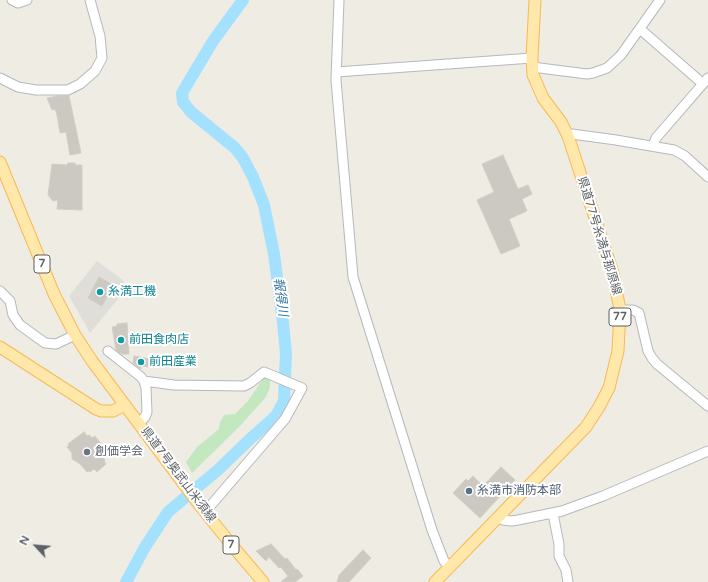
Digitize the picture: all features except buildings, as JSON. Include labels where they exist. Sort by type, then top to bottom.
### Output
[{"type":"main road","name":"県道77号糸満与那原線","points":[[435,582],[579,435],[597,412],[609,388],[616,364],[620,310],[613,273],[568,136],[561,122],[539,91],[533,75],[532,62],[536,0]]},
{"type":"main road","name":"県道7号奥武山米須線","points":[[0,162],[54,294],[75,335],[92,361],[203,509],[263,582]]},
{"type":"main road","points":[[0,347],[101,412],[113,412],[125,404]]},
{"type":"street","points":[[12,0],[18,3],[27,0]]},
{"type":"street","points":[[0,78],[18,87],[36,90],[68,90],[80,84],[96,71],[102,58],[100,36],[90,0]]},
{"type":"street","points":[[339,0],[336,72],[353,277],[428,517],[444,561],[449,567]]},
{"type":"street","points":[[336,72],[532,62],[587,74],[600,71],[612,64],[621,56],[660,0]]},
{"type":"street","points":[[640,29],[705,81],[656,138],[653,146]]},
{"type":"street","points":[[568,136],[572,134],[674,150],[685,156],[708,177]]},
{"type":"street","points":[[0,291],[10,301],[13,315],[20,325],[45,343],[56,344],[75,335]]},
{"type":"street","points":[[620,310],[633,310],[638,313],[648,351],[652,358],[657,364],[708,406]]},
{"type":"street","points":[[108,351],[144,381],[146,388],[147,412],[145,417],[138,423]]},
{"type":"street","points":[[144,381],[174,385],[244,386],[250,384],[264,372],[302,388],[285,419],[203,509]]},
{"type":"street","points":[[498,518],[518,520],[553,514],[603,496],[708,451]]},
{"type":"street","points":[[553,514],[559,544],[559,556],[566,570],[568,582]]},
{"type":"shaded area","points":[[97,261],[124,281],[122,294],[90,333],[69,296]]},
{"type":"green space","points":[[264,377],[270,377],[270,387],[266,397],[240,426],[192,473],[186,462],[197,447],[219,429],[220,422],[224,415],[235,414],[248,401]]},
{"type":"waterway","name":"報得川","points":[[126,582],[145,547],[168,512],[219,469],[276,416],[284,401],[286,353],[283,323],[274,254],[264,205],[253,177],[243,158],[235,148],[191,112],[183,102],[182,93],[213,41],[243,0]]},
{"type":"place","name":"糸満工機","points":[[100,292]]},
{"type":"place","name":"前田食肉店","points":[[121,340]]},
{"type":"place","name":"前田産業","points":[[141,362]]},
{"type":"place","name":"創価学会","points":[[87,452]]},
{"type":"place","name":"糸満市消防本部","points":[[469,491]]}]
